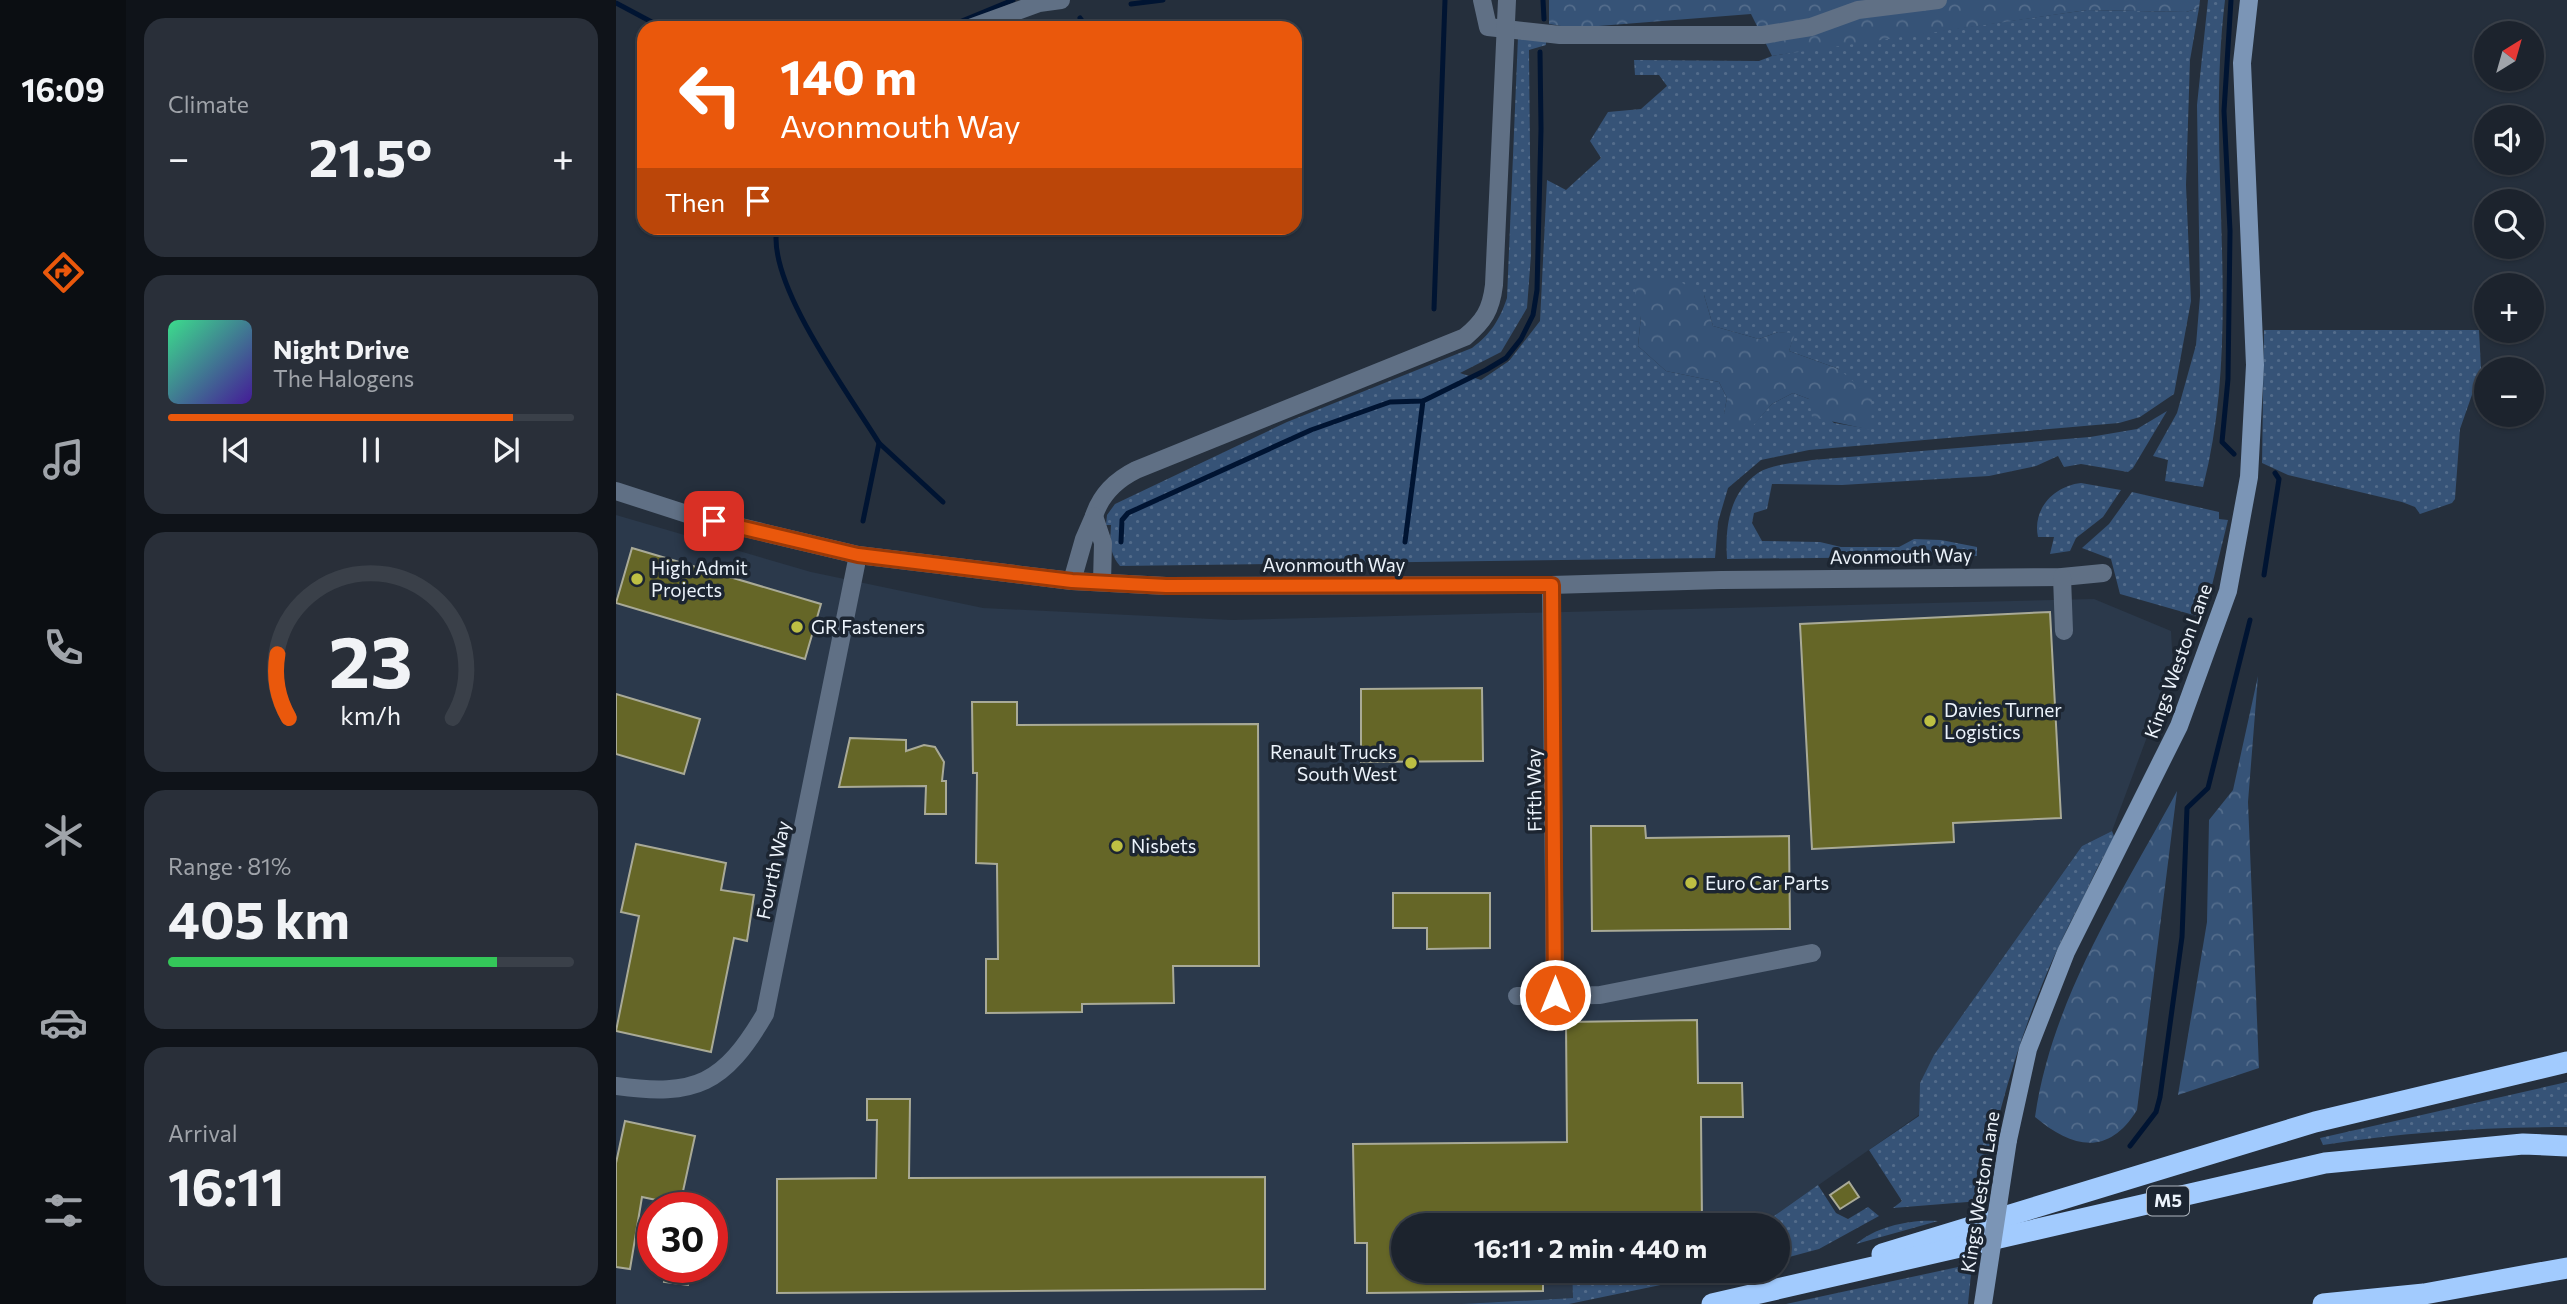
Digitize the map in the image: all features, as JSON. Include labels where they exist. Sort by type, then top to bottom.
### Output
[{"type":"highway","points":[[1774,1292],[1839,1267],[2315,1122],[2567,1062]]},
{"type":"highway","name":"M5","points":[[1712,1304],[1774,1292],[2325,1163],[2523,1144],[2567,1146]]},
{"type":"highway","points":[[2323,1304],[2424,1294],[2567,1268]]},
{"type":"street","points":[[990,21],[1039,4],[1061,0]]},
{"type":"street","points":[[1482,0],[1488,27],[1560,35],[1763,35],[1811,27],[1858,10],[1938,0]]},
{"type":"street","points":[[1072,581],[1094,516],[1106,492],[1119,478],[1465,337],[1491,308],[1507,0]]},
{"type":"street","name":"Kings Weston Lane","points":[[1983,1304],[2007,1139],[2028,1049],[2066,952],[2179,726],[2228,591],[2249,477],[2255,365],[2242,63],[2249,0]]},
{"type":"street","name":"Avonmouth Way","points":[[616,491],[690,515],[858,555],[1072,581],[1166,586],[1552,585],[1735,579],[2062,577],[2103,573]]},
{"type":"street","points":[[1094,516],[1103,542],[1102,582]]},
{"type":"street","name":"Fourth Way","points":[[616,1086],[649,1091],[692,1087],[715,1075],[733,1060],[765,1014],[858,555]]},
{"type":"street","points":[[2062,577],[2064,631]]},
{"type":"street","name":"Fifth Way","points":[[1552,585],[1555,995]]},
{"type":"street","points":[[1517,996],[1600,995],[1812,953]]},
{"type":"shaded area","points":[[616,515],[811,572],[983,608],[1232,620],[2094,599],[2171,631],[2173,667],[2112,831],[2082,846],[1934,1055],[1920,1083],[1919,1115],[1778,1213],[1391,1213],[1391,1283],[1572,1283],[1573,1298],[1461,1304],[616,1304]]},
{"type":"green space","points":[[1549,0],[2200,0],[2199,8],[2186,12],[2087,10],[1772,56],[1751,14],[1573,28],[1549,24]]},
{"type":"green space","points":[[2208,0],[2225,0],[2219,122],[2223,305],[2215,427],[2203,487],[2165,481],[2168,460],[2153,456],[2177,413],[2196,345],[2200,296],[2197,105]]},
{"type":"green space","points":[[2199,8],[2190,60],[2186,185],[2191,301],[2174,394],[2140,417],[2119,423],[1809,450],[1761,460],[1728,488],[1718,522],[1715,558],[1120,566],[1114,556],[1111,525],[1106,525],[1107,515],[1115,504],[1287,422],[1472,348],[1490,332],[1507,298],[1518,37],[1546,41],[1546,45],[1529,50],[1531,255],[1527,308],[1501,352],[1460,373],[1481,380],[1509,361],[1540,321],[1547,180],[1566,190],[1601,158],[1590,141],[1608,112],[1641,109],[1667,86],[1659,75],[1635,75],[1634,60],[1759,61],[1811,49],[2087,10],[2186,12]],"holes":[[[1704,295],[1713,326],[1759,339],[1778,332],[1794,334],[1789,351],[1839,369],[1871,429],[1834,423],[1809,399],[1793,393],[1772,404],[1750,428],[1724,413],[1727,398],[1719,382],[1666,371],[1638,346],[1641,316]]]},
{"type":"green space","points":[[1675,279],[1704,295],[1713,326],[1759,339],[1778,332],[1795,333],[1789,351],[1839,369],[1872,398],[1871,430],[1812,417],[1809,399],[1793,393],[1772,404],[1750,429],[1730,423],[1724,413],[1727,398],[1719,382],[1666,371],[1638,346],[1641,316],[1635,298],[1636,282]]},
{"type":"green space","points":[[2264,330],[2474,330],[2474,343],[2480,343],[2480,357],[2474,357],[2474,389],[2460,429],[2455,499],[2452,503],[2420,514],[2415,507],[2402,502],[2288,475],[2262,463]]},
{"type":"green space","points":[[2167,411],[2128,472],[2081,464],[2064,467],[2058,456],[2036,466],[1989,476],[1842,485],[1772,484],[1767,509],[1754,513],[1752,523],[1762,541],[1820,542],[1841,547],[1899,547],[1914,539],[1941,540],[1977,547],[1977,556],[1727,559],[1728,523],[1735,501],[1748,481],[1770,468],[1812,460],[2090,437],[2137,429]]},
{"type":"green space","points":[[2081,483],[2121,490],[2103,517],[2076,538],[2070,551],[2050,554],[2054,537],[2038,537],[2038,517],[2054,494]]},
{"type":"green space","points":[[2132,492],[2219,512],[2219,519],[2228,520],[2204,618],[2120,594],[2111,559],[2082,548],[2109,524]]},
{"type":"green space","points":[[2258,676],[2248,802],[2259,1068],[2178,1095],[2207,922],[2209,820],[2233,790]]},
{"type":"green space","points":[[2177,791],[2137,1110],[2114,1135],[2102,1141],[2076,1141],[2062,1136],[2035,1117],[2056,1030],[2091,948]]},
{"type":"green space","points":[[2112,831],[2115,839],[2101,861],[2047,972],[2019,1046],[1997,1123],[1980,1201],[1893,1208],[1902,1201],[1869,1150],[1919,1116],[1920,1083],[1934,1055],[2082,846]]},
{"type":"green space","points":[[2567,1082],[2567,1127],[2445,1131],[2323,1145],[2320,1138]]},
{"type":"green space","points":[[1818,1185],[1836,1213],[1848,1219],[1868,1207],[1879,1216],[1819,1249],[1790,1257],[1790,1213],[1778,1213]]},
{"type":"green space","points":[[1917,1221],[1938,1221],[1856,1244],[1884,1228]]},
{"type":"green space","points":[[1972,1264],[1968,1304],[1786,1304]]},
{"type":"green space","points":[[1572,1283],[1670,1283],[1569,1304],[1461,1304],[1573,1298]]},
{"type":"building","points":[[632,548],[821,604],[805,659],[616,603]]},
{"type":"building","name":"Davies Turner Logistics","points":[[2050,612],[2061,818],[1953,823],[1954,842],[1812,849],[1800,624]]},
{"type":"building","points":[[1482,688],[1483,761],[1361,762],[1361,689]]},
{"type":"building","points":[[616,694],[700,719],[684,774],[616,754]]},
{"type":"building","name":"Nisbets","points":[[972,702],[1017,702],[1017,725],[1258,724],[1259,966],[1173,966],[1174,1003],[1082,1004],[1082,1012],[986,1013],[986,959],[998,959],[997,864],[976,863],[977,773],[973,773]]},
{"type":"building","points":[[850,738],[906,740],[906,751],[924,745],[935,747],[944,762],[942,781],[946,781],[946,814],[925,814],[926,786],[839,787]]},
{"type":"building","name":"Euro Car Parts","points":[[1591,826],[1645,826],[1646,838],[1789,836],[1790,929],[1592,931]]},
{"type":"building","points":[[636,844],[726,863],[721,890],[754,895],[747,941],[734,938],[711,1052],[616,1031],[639,916],[621,912]]},
{"type":"building","points":[[1393,893],[1490,893],[1490,948],[1427,949],[1427,928],[1393,928]]},
{"type":"building","points":[[1697,1020],[1698,1083],[1742,1083],[1743,1117],[1701,1117],[1702,1213],[1391,1213],[1391,1283],[1543,1283],[1543,1291],[1367,1293],[1367,1243],[1355,1243],[1353,1144],[1567,1142],[1566,1022]]},
{"type":"building","points":[[867,1099],[910,1099],[909,1178],[1265,1177],[1265,1289],[777,1293],[777,1179],[876,1178],[877,1120],[867,1120]]},
{"type":"building","points":[[625,1121],[695,1136],[683,1192],[637,1192],[637,1227],[630,1269],[616,1267],[616,1163]]},
{"type":"building","points":[[1849,1182],[1859,1197],[1840,1209],[1830,1195]]},
{"type":"waterway","points":[[962,21],[1013,0]]},
{"type":"waterway","points":[[1131,4],[1163,0]]},
{"type":"waterway","points":[[1434,309],[1445,0]]},
{"type":"waterway","points":[[1543,0],[1544,19]]},
{"type":"waterway","points":[[2231,0],[2224,111],[2230,231],[2228,379],[2222,442],[2234,454]]},
{"type":"waterway","points":[[616,3],[650,21]]},
{"type":"waterway","points":[[1121,542],[1122,520],[1128,513],[1311,430],[1390,402],[1423,401],[1506,358],[1521,339],[1533,315],[1537,290],[1540,52]]},
{"type":"waterway","points":[[777,235],[777,251],[784,278],[797,307],[831,368],[879,443],[863,521]]},
{"type":"waterway","points":[[1405,542],[1423,401]]},
{"type":"waterway","points":[[879,443],[943,502]]},
{"type":"waterway","points":[[2264,575],[2279,479],[2275,473]]},
{"type":"waterway","points":[[2130,1146],[2156,1112],[2160,1097],[2182,937],[2187,808],[2208,788],[2250,620]]},
{"type":"place","name":"High Admit Projects","points":[[637,579]]},
{"type":"place","name":"GR Fasteners","points":[[797,627]]},
{"type":"place","name":"Davies Turner Logistics","points":[[1930,721]]},
{"type":"place","name":"Renault Trucks South West","points":[[1411,763]]},
{"type":"place","name":"Nisbets","points":[[1117,846]]},
{"type":"place","name":"Euro Car Parts","points":[[1691,883]]},
{"type":"route","points":[[714,521],[858,555],[1072,581],[1166,586],[1552,585],[1552,696],[1556,788],[1555,995]]}]
